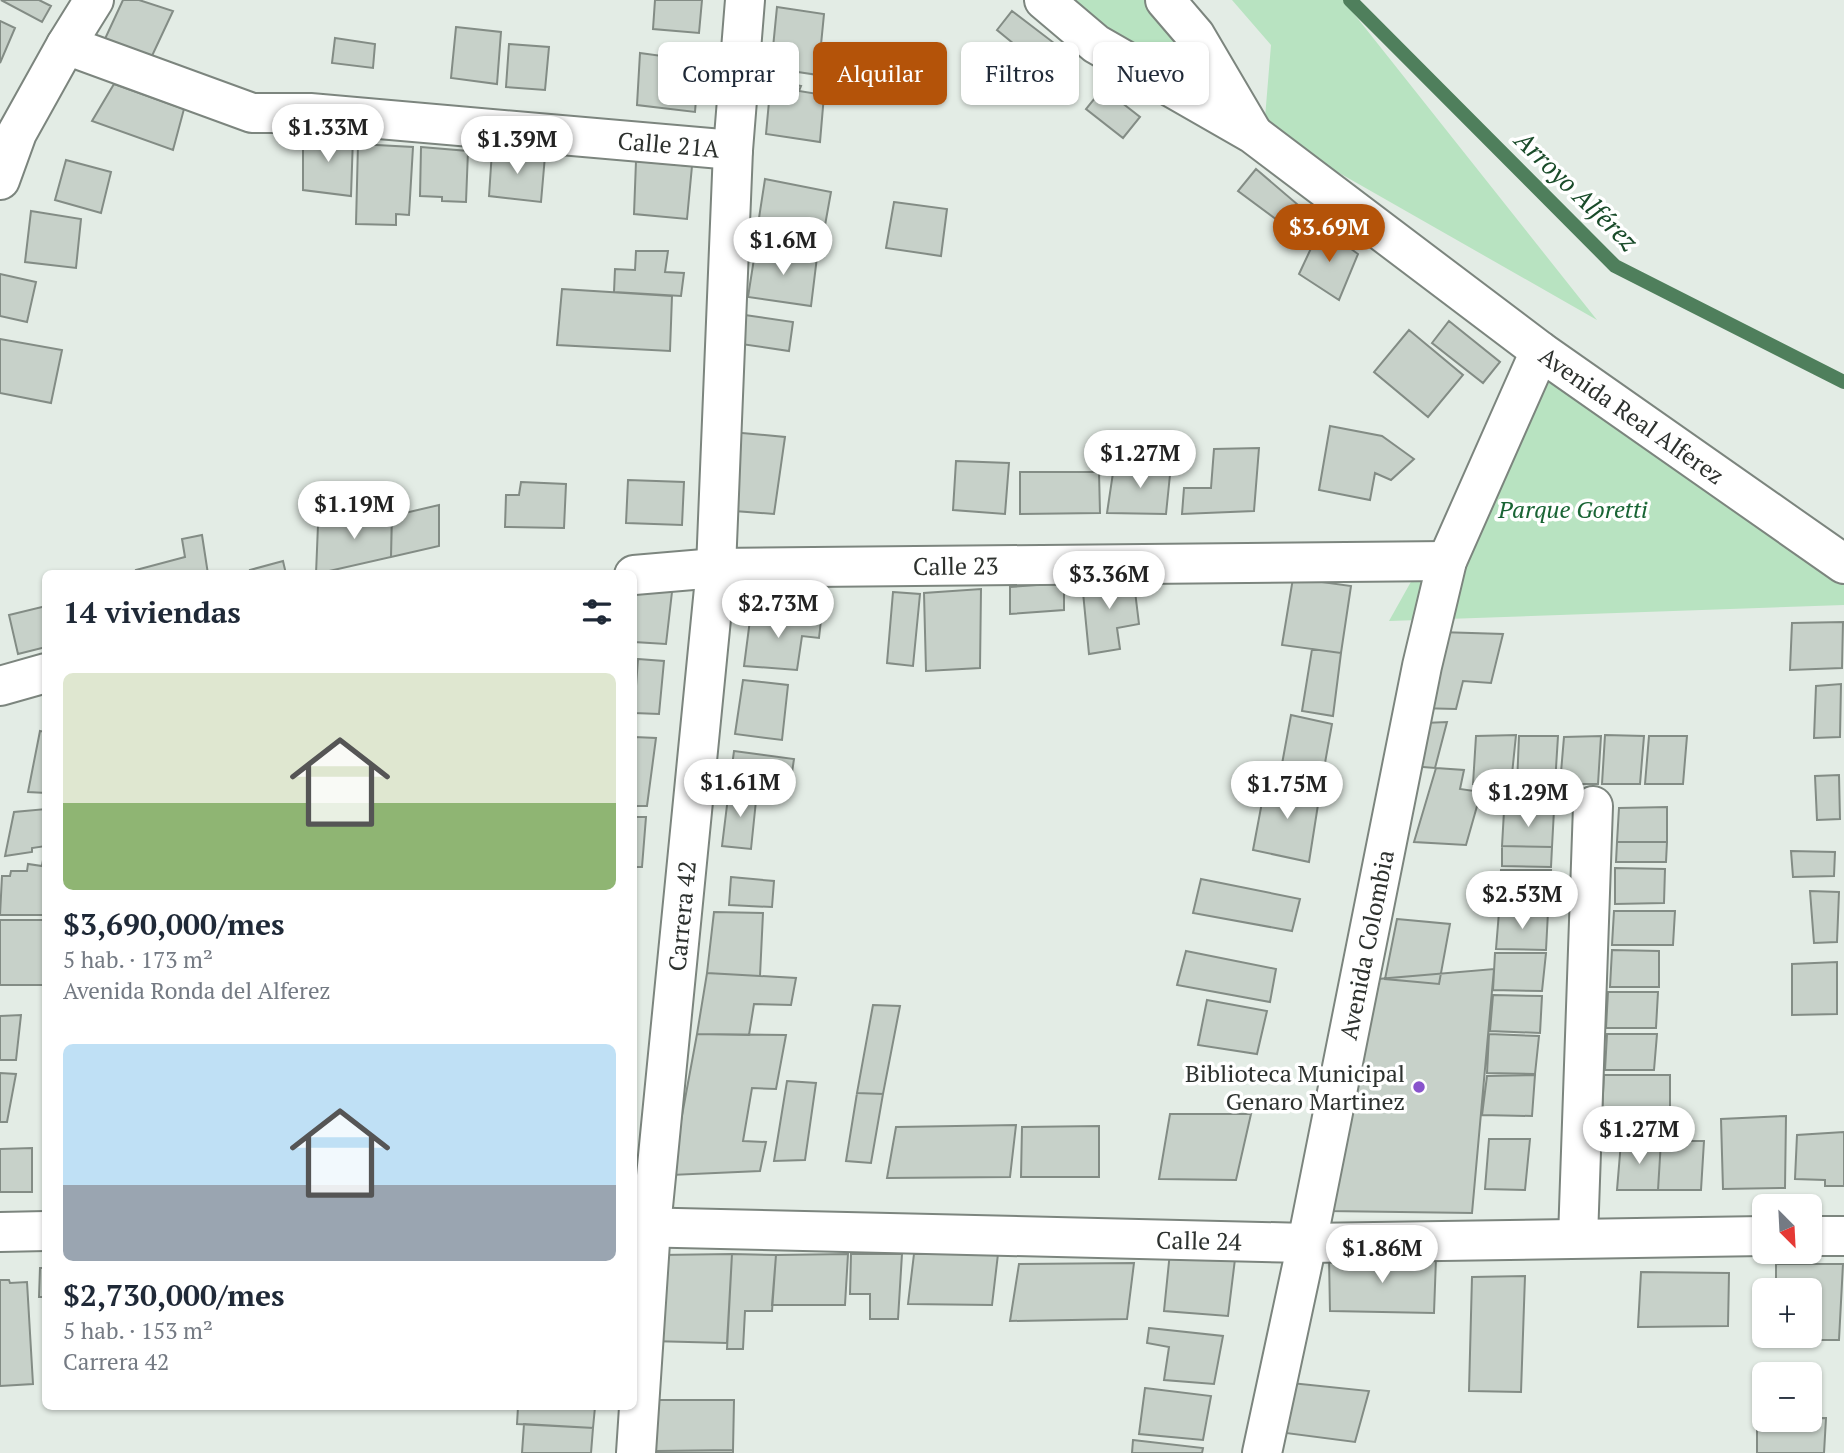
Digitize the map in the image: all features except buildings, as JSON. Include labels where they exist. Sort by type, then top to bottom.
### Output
[{"type":"street","points":[[0,180],[9,130],[94,0]]},
{"type":"street","name":"Carrera 42","points":[[636,1453],[642,1227],[716,568],[733,150],[745,0]]},
{"type":"street","points":[[1044,0],[1096,44],[1253,134],[1539,351]]},
{"type":"street","points":[[1165,0],[1195,35],[1253,134]]},
{"type":"street","name":"Calle 21A","points":[[66,45],[253,113],[310,113],[733,150]]},
{"type":"street","name":"Avenida Real Alferez","points":[[1447,561],[1539,351],[1844,564]]},
{"type":"street","name":"Calle 23","points":[[637,575],[716,568],[1447,561]]},
{"type":"street","name":"Avenida Colombia","points":[[1262,1453],[1307,1243],[1419,680],[1447,561]]},
{"type":"street","points":[[0,686],[42,674]]},
{"type":"street","points":[[1578,1238],[1593,806]]},
{"type":"street","name":"Calle 24","points":[[642,1227],[1307,1243],[1752,1236]]},
{"type":"street","points":[[0,1232],[42,1231]]},
{"type":"street","points":[[1822,1236],[1844,1236]]},
{"type":"green space","points":[[1044,0],[1144,0],[1178,42],[1110,42]]},
{"type":"green space","points":[[1232,0],[1343,0],[1597,320],[1264,130],[1271,45]]},
{"type":"green space","points":[[1209,80],[1253,134],[1208,105]]},
{"type":"green space","name":"Parque Goretti","points":[[1539,353],[1844,579],[1844,605],[1389,621]]},
{"type":"waterway","name":"Arroyo Alférez","points":[[1350,0],[1615,266],[1844,382]]},
{"type":"place","name":"Biblioteca Municipal Genaro Martinez","points":[[1419,1087]]}]
